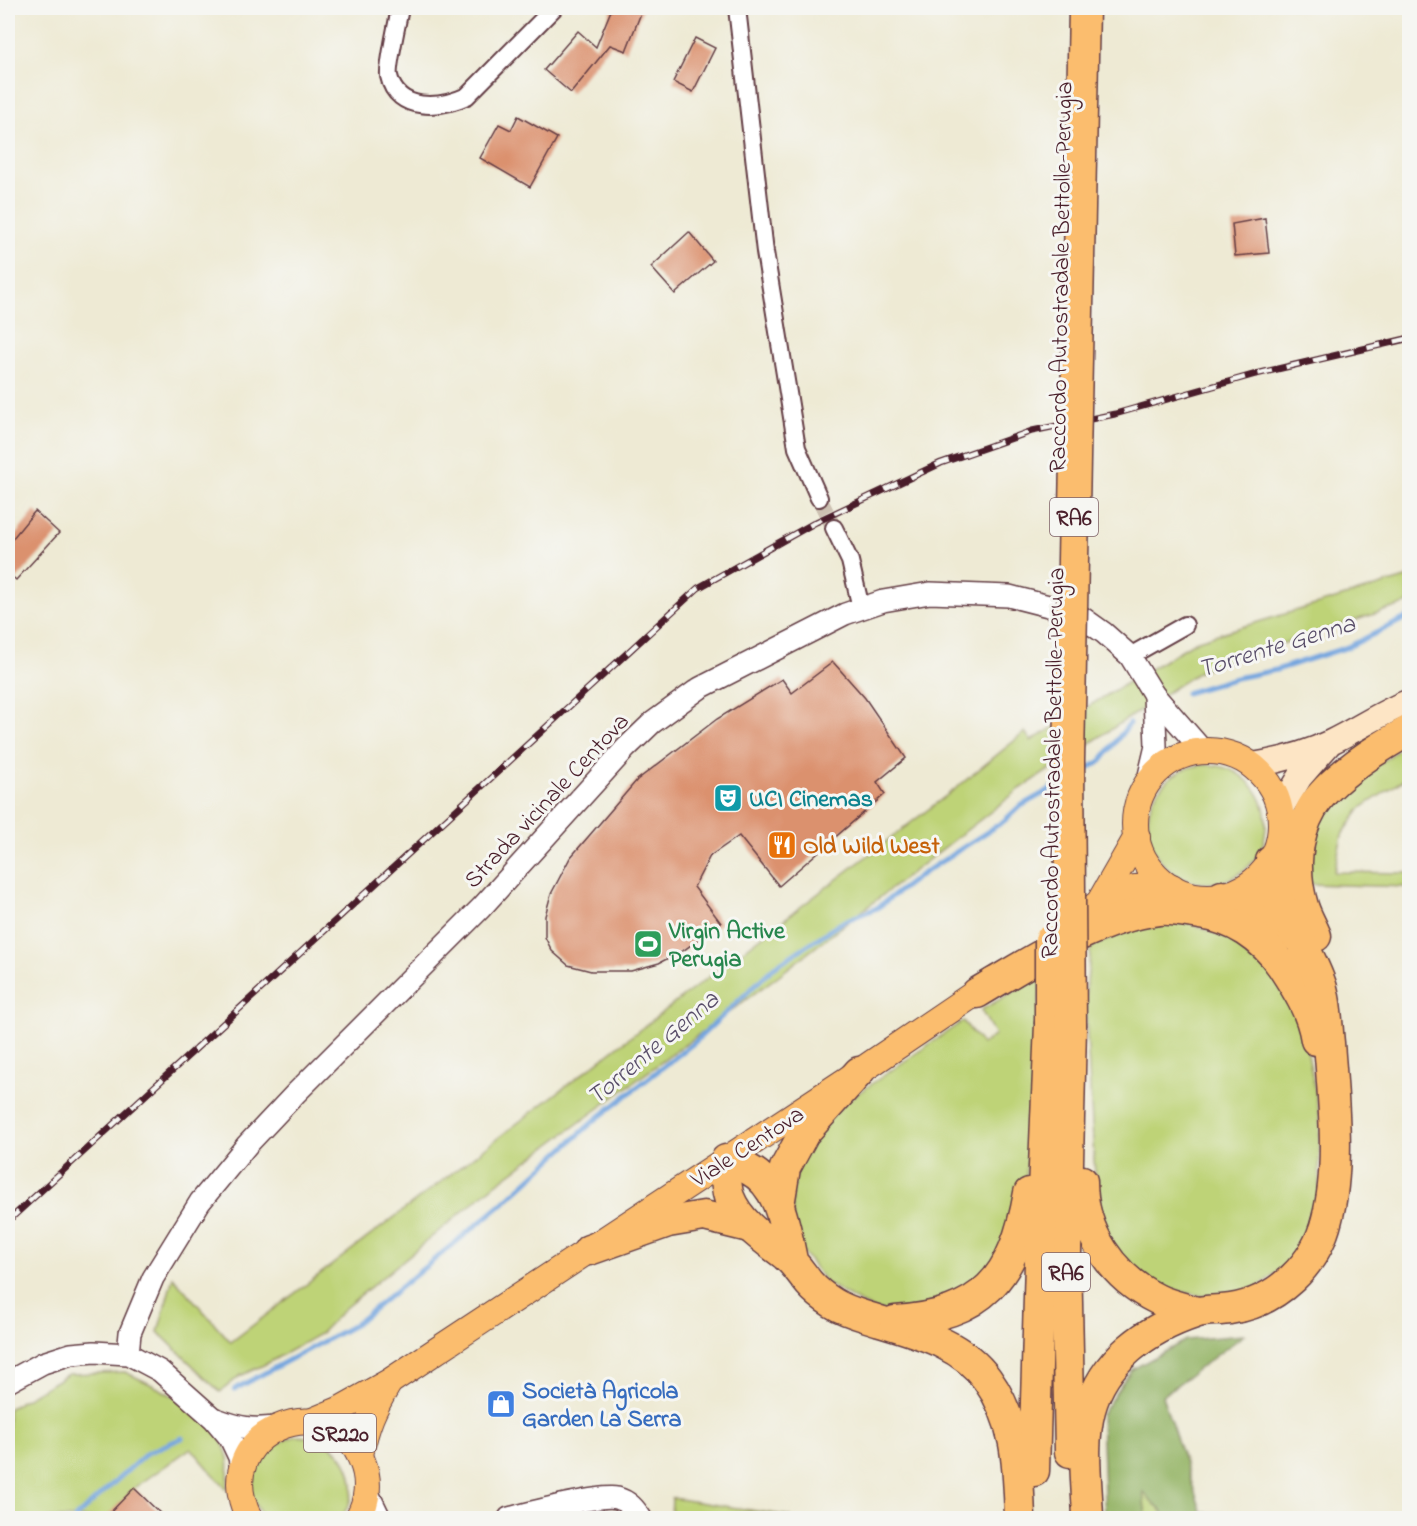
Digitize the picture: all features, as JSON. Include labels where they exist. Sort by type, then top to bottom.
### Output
[{"type":"highway","name":"Raccordo Autostradale Bettolle-Perugia","points":[[1033,1518],[1034,1420],[1057,1031],[1051,759],[1065,8]]},
{"type":"highway","name":"RA6","points":[[1073,1518],[1057,1031],[1070,760],[1083,8]]},
{"type":"highway","points":[[1088,1518],[1086,1432],[1090,1409],[1100,1383],[1123,1352],[1152,1332],[1197,1312],[1230,1309],[1257,1303],[1287,1284],[1305,1265],[1320,1241],[1328,1219],[1333,1189],[1333,1094],[1337,1007],[1325,958],[1303,907],[1298,887],[1296,864],[1300,840],[1312,808],[1334,783],[1381,747],[1410,730]]},
{"type":"highway","points":[[1271,861],[1276,898],[1313,964],[1322,988],[1333,1094]]},
{"type":"highway","points":[[1222,896],[1253,904],[1304,948]]},
{"type":"highway","points":[[977,993],[1101,925],[1132,915],[1161,910],[1214,916],[1260,940],[1275,956],[1291,980],[1313,1022],[1320,1061],[1333,1094]]},
{"type":"highway","points":[[1057,1031],[1081,1072],[1082,1189],[1089,1227],[1102,1252],[1139,1288],[1159,1300],[1197,1312]]},
{"type":"highway","points":[[883,1322],[922,1319],[951,1312],[975,1300],[996,1281],[1010,1260],[1025,1219],[1031,1185],[1039,1083],[1057,1031]]},
{"type":"highway","points":[[779,1205],[785,1168],[804,1133],[859,1072]]},
{"type":"highway","points":[[792,1260],[779,1205],[764,1181],[750,1169],[726,1160],[726,1184],[729,1198],[748,1227],[792,1260],[811,1285],[834,1304],[857,1314],[947,1344],[969,1359],[986,1377],[1003,1403],[1013,1431],[1018,1469],[1020,1518]]},
{"type":"highway","points":[[589,1250],[668,1222],[704,1216],[748,1227]]},
{"type":"main road","points":[[1252,765],[1284,760],[1331,742],[1392,708],[1410,701]]},
{"type":"main road","points":[[1280,810],[1300,777],[1331,742]]},
{"type":"main road","points":[[1203,751],[1228,754],[1252,765],[1269,785],[1280,810],[1280,836],[1271,861],[1259,877],[1242,889],[1222,896],[1205,897],[1188,894],[1172,887],[1155,874],[1143,857],[1137,837],[1136,818],[1139,800],[1147,784],[1162,767],[1181,756],[1203,751]]},
{"type":"main road","points":[[1099,903],[1137,837]]},
{"type":"main road","points":[[1099,903],[1135,888],[1172,887]]},
{"type":"main road","name":"Viale Centova","points":[[310,1422],[339,1410],[389,1382],[977,993],[1099,903]]},
{"type":"main road","name":"Viale Centova","points":[[360,1455],[365,1427],[389,1382]]},
{"type":"main road","name":"SR220","points":[[243,1514],[239,1486],[241,1469],[249,1452],[261,1437],[276,1427],[293,1422],[310,1422],[328,1426],[344,1436],[360,1455],[366,1470],[367,1491],[365,1504],[358,1518]]},
{"type":"street","points":[[400,8],[388,75],[394,89],[405,99],[421,105],[433,106],[452,103],[466,96],[554,8]]},
{"type":"street","points":[[737,8],[765,252],[797,448],[819,498]]},
{"type":"street","points":[[834,528],[850,561],[861,608]]},
{"type":"street","name":"Strada vicinale Centova","points":[[128,1354],[130,1333],[153,1278],[172,1245],[207,1194],[247,1145],[481,908],[626,748],[651,723],[700,688],[845,614],[883,601],[930,593],[1009,596],[1076,613],[1104,633],[1130,656],[1154,694],[1203,751]]},
{"type":"street","points":[[1130,656],[1185,625]]},
{"type":"street","points":[[1147,784],[1156,746],[1154,694]]},
{"type":"street","name":"SR220","points":[[8,1382],[43,1363],[71,1354],[94,1352],[128,1354],[160,1371],[214,1419],[230,1438],[239,1457],[241,1469]]},
{"type":"street","name":"SR220","points":[[214,1419],[241,1428],[276,1427]]},
{"type":"street","name":"SR220","points":[[367,1491],[380,1518]]},
{"type":"street","points":[[509,1518],[616,1497],[633,1506],[641,1518]]},
{"type":"green space","points":[[1409,577],[1409,603],[1203,669],[1020,789],[778,976],[496,1184],[345,1308],[320,1334],[240,1376],[220,1392],[158,1332],[173,1277],[231,1342],[955,789],[1025,732],[1031,741],[1198,640]]},
{"type":"green space","points":[[1409,742],[1409,776],[1361,808],[1342,835],[1334,872],[1409,873],[1409,887],[1309,884],[1310,847],[1320,821],[1338,794]]},
{"type":"green space","points":[[1207,765],[1230,769],[1249,782],[1262,801],[1266,824],[1262,847],[1249,866],[1230,879],[1207,883],[1184,879],[1165,866],[1152,847],[1148,824],[1152,801],[1165,782],[1184,769]]},
{"type":"green space","points":[[1189,923],[1248,946],[1292,995],[1305,1038],[1320,1117],[1319,1196],[1294,1258],[1248,1295],[1203,1296],[1158,1287],[1114,1251],[1097,1211],[1085,999],[1091,947],[1144,924]]},
{"type":"green space","points":[[1041,976],[1025,1189],[1004,1256],[972,1291],[927,1314],[873,1310],[826,1283],[794,1240],[792,1194],[801,1153],[844,1103],[963,1021],[982,1044],[995,1035],[981,1010]]},
{"type":"green space","points":[[1244,1335],[1162,1396],[1202,1513],[1260,1514],[1260,1518],[1168,1518],[1143,1492],[1146,1518],[1105,1518],[1101,1415],[1131,1370],[1186,1340]]},
{"type":"green space","points":[[125,1372],[187,1404],[213,1428],[228,1458],[227,1490],[191,1448],[134,1488],[107,1518],[8,1518],[8,1409],[68,1374]]},
{"type":"green space","points":[[296,1436],[325,1442],[337,1451],[348,1468],[352,1489],[347,1509],[340,1518],[264,1518],[256,1505],[252,1492],[255,1468],[261,1458],[271,1449],[282,1441]]},
{"type":"green space","points":[[1142,1491],[1168,1518],[1146,1518]]},
{"type":"green space","points":[[672,1498],[789,1516],[791,1518],[671,1518]]},
{"type":"building","points":[[612,8],[643,8],[626,51],[610,45],[571,93],[544,70],[578,31],[596,47]]},
{"type":"building","points":[[695,38],[715,48],[693,92],[673,82]]},
{"type":"building","points":[[518,116],[557,138],[530,187],[480,158],[499,124],[511,130]]},
{"type":"building","points":[[1265,218],[1269,253],[1235,256],[1232,224]]},
{"type":"building","points":[[689,232],[713,261],[675,294],[651,267]]},
{"type":"building","points":[[35,511],[59,533],[16,580],[8,573],[8,544]]},
{"type":"building","points":[[833,662],[865,698],[906,758],[877,782],[885,794],[779,886],[739,836],[710,856],[694,887],[721,923],[684,950],[659,963],[631,971],[591,971],[568,965],[552,951],[545,937],[545,916],[551,894],[570,858],[637,780],[717,719],[782,679],[792,693]]},
{"type":"building","points":[[134,1488],[165,1518],[105,1518]]},
{"type":"waterway","name":"Torrente Genna","points":[[1186,693],[1236,678],[1276,670],[1348,647],[1410,616]]},
{"type":"waterway","name":"Torrente Genna","points":[[1079,773],[1101,761],[1129,724]]},
{"type":"waterway","name":"Torrente Genna","points":[[235,1389],[354,1325],[500,1206],[595,1120],[695,1042],[774,967],[844,921],[877,908],[919,876],[1004,821],[1019,807],[1058,785]]},
{"type":"waterway","name":"Torrente Genna","points":[[75,1518],[147,1453],[182,1438]]},
{"type":"tunnel","points":[[819,498],[834,528]]},
{"type":"railway","points":[[8,1221],[698,588],[816,522],[941,463],[1032,431],[1115,414],[1256,374],[1410,338]]},
{"type":"place","name":"UCI Cinemas","points":[[728,798]]},
{"type":"place","name":"Old Wild West","points":[[782,845]]},
{"type":"place","name":"Virgin Active Perugia","points":[[648,944]]},
{"type":"place","name":"Società Agricola Garden La Serra","points":[[501,1404]]}]
